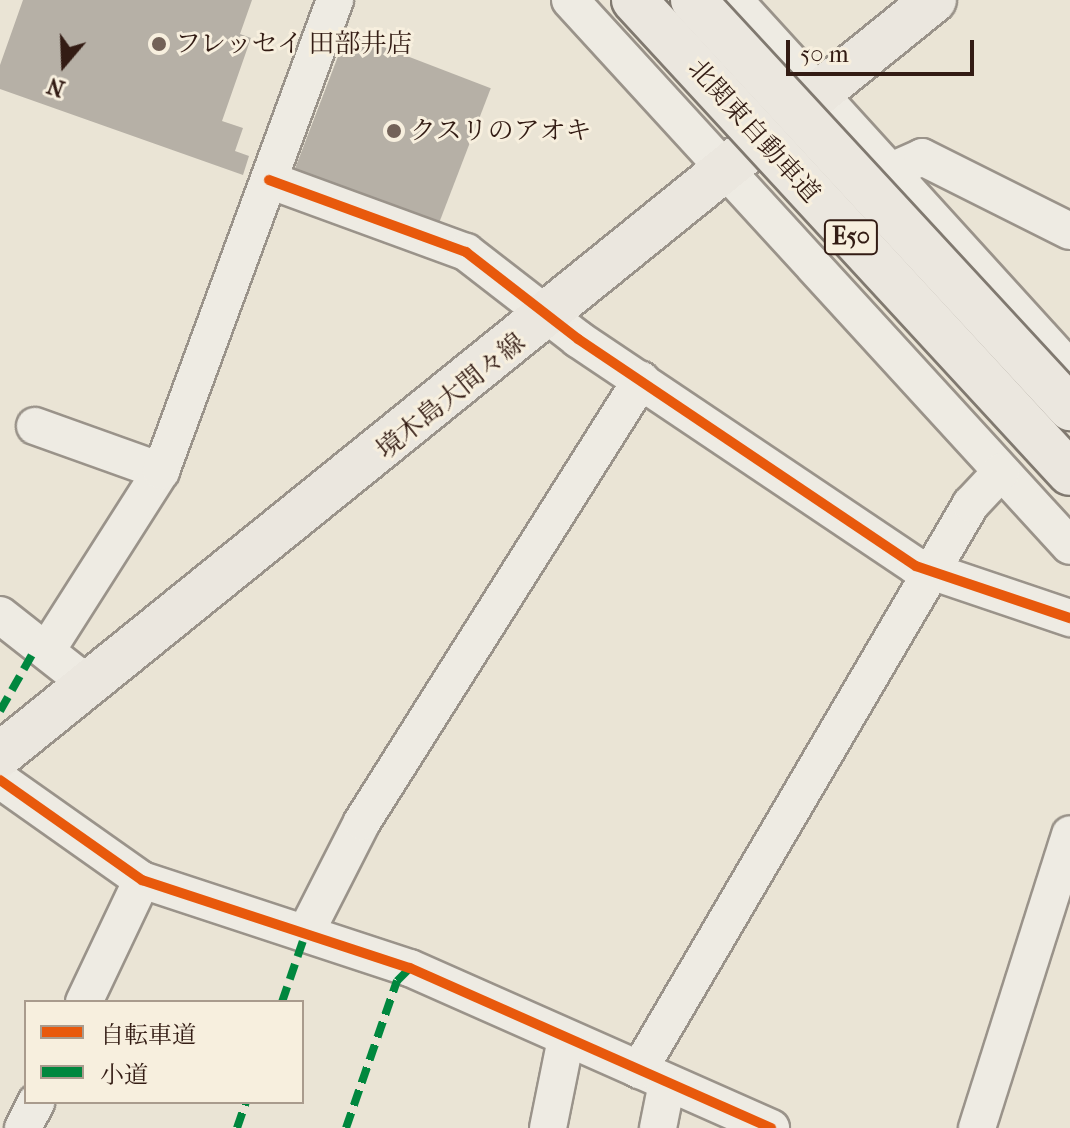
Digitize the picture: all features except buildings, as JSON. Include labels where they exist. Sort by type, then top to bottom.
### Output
[{"type":"main road","name":"北関東自動車道","points":[[634,0],[1070,473]]},
{"type":"main road","name":"北関東自動車道","points":[[693,0],[1070,408]]},
{"type":"main road","name":"境木島大間々線","points":[[0,755],[551,316],[934,0]]},
{"type":"street","points":[[47,650],[161,471],[335,0]]},
{"type":"street","points":[[570,0],[1070,546]]},
{"type":"street","points":[[658,1128],[653,1077],[993,464],[1066,357],[889,172],[734,0]]},
{"type":"street","points":[[889,172],[922,157],[1070,231]]},
{"type":"street","points":[[269,180],[466,252],[641,380],[931,573],[1070,618]]},
{"type":"street","points":[[306,932],[382,787],[641,380]]},
{"type":"street","points":[[35,426],[161,471]]},
{"type":"street","points":[[0,615],[89,685]]},
{"type":"street","points":[[0,780],[142,880],[410,968],[653,1077],[727,1119],[771,1128]]},
{"type":"street","points":[[977,1128],[1070,834]]},
{"type":"street","points":[[85,1000],[142,880]]},
{"type":"street","points":[[548,1128],[566,1039]]},
{"type":"street","points":[[23,1128],[35,1104]]},
{"type":"marked path","points":[[0,711],[33,653]]},
{"type":"marked path","points":[[283,1000],[306,932]]},
{"type":"marked path","points":[[346,1128],[397,981],[410,968]]},
{"type":"marked path","points":[[237,1128],[245,1104]]},
{"type":"cycle path","points":[[269,180],[466,252],[578,339],[916,566],[1070,618]]},
{"type":"cycle path","points":[[0,780],[142,880],[410,968],[771,1128]]},
{"type":"place","name":"フレッセイ 田部井店","points":[[159,44]]},
{"type":"place","name":"クスリのアオキ","points":[[394,131]]}]
